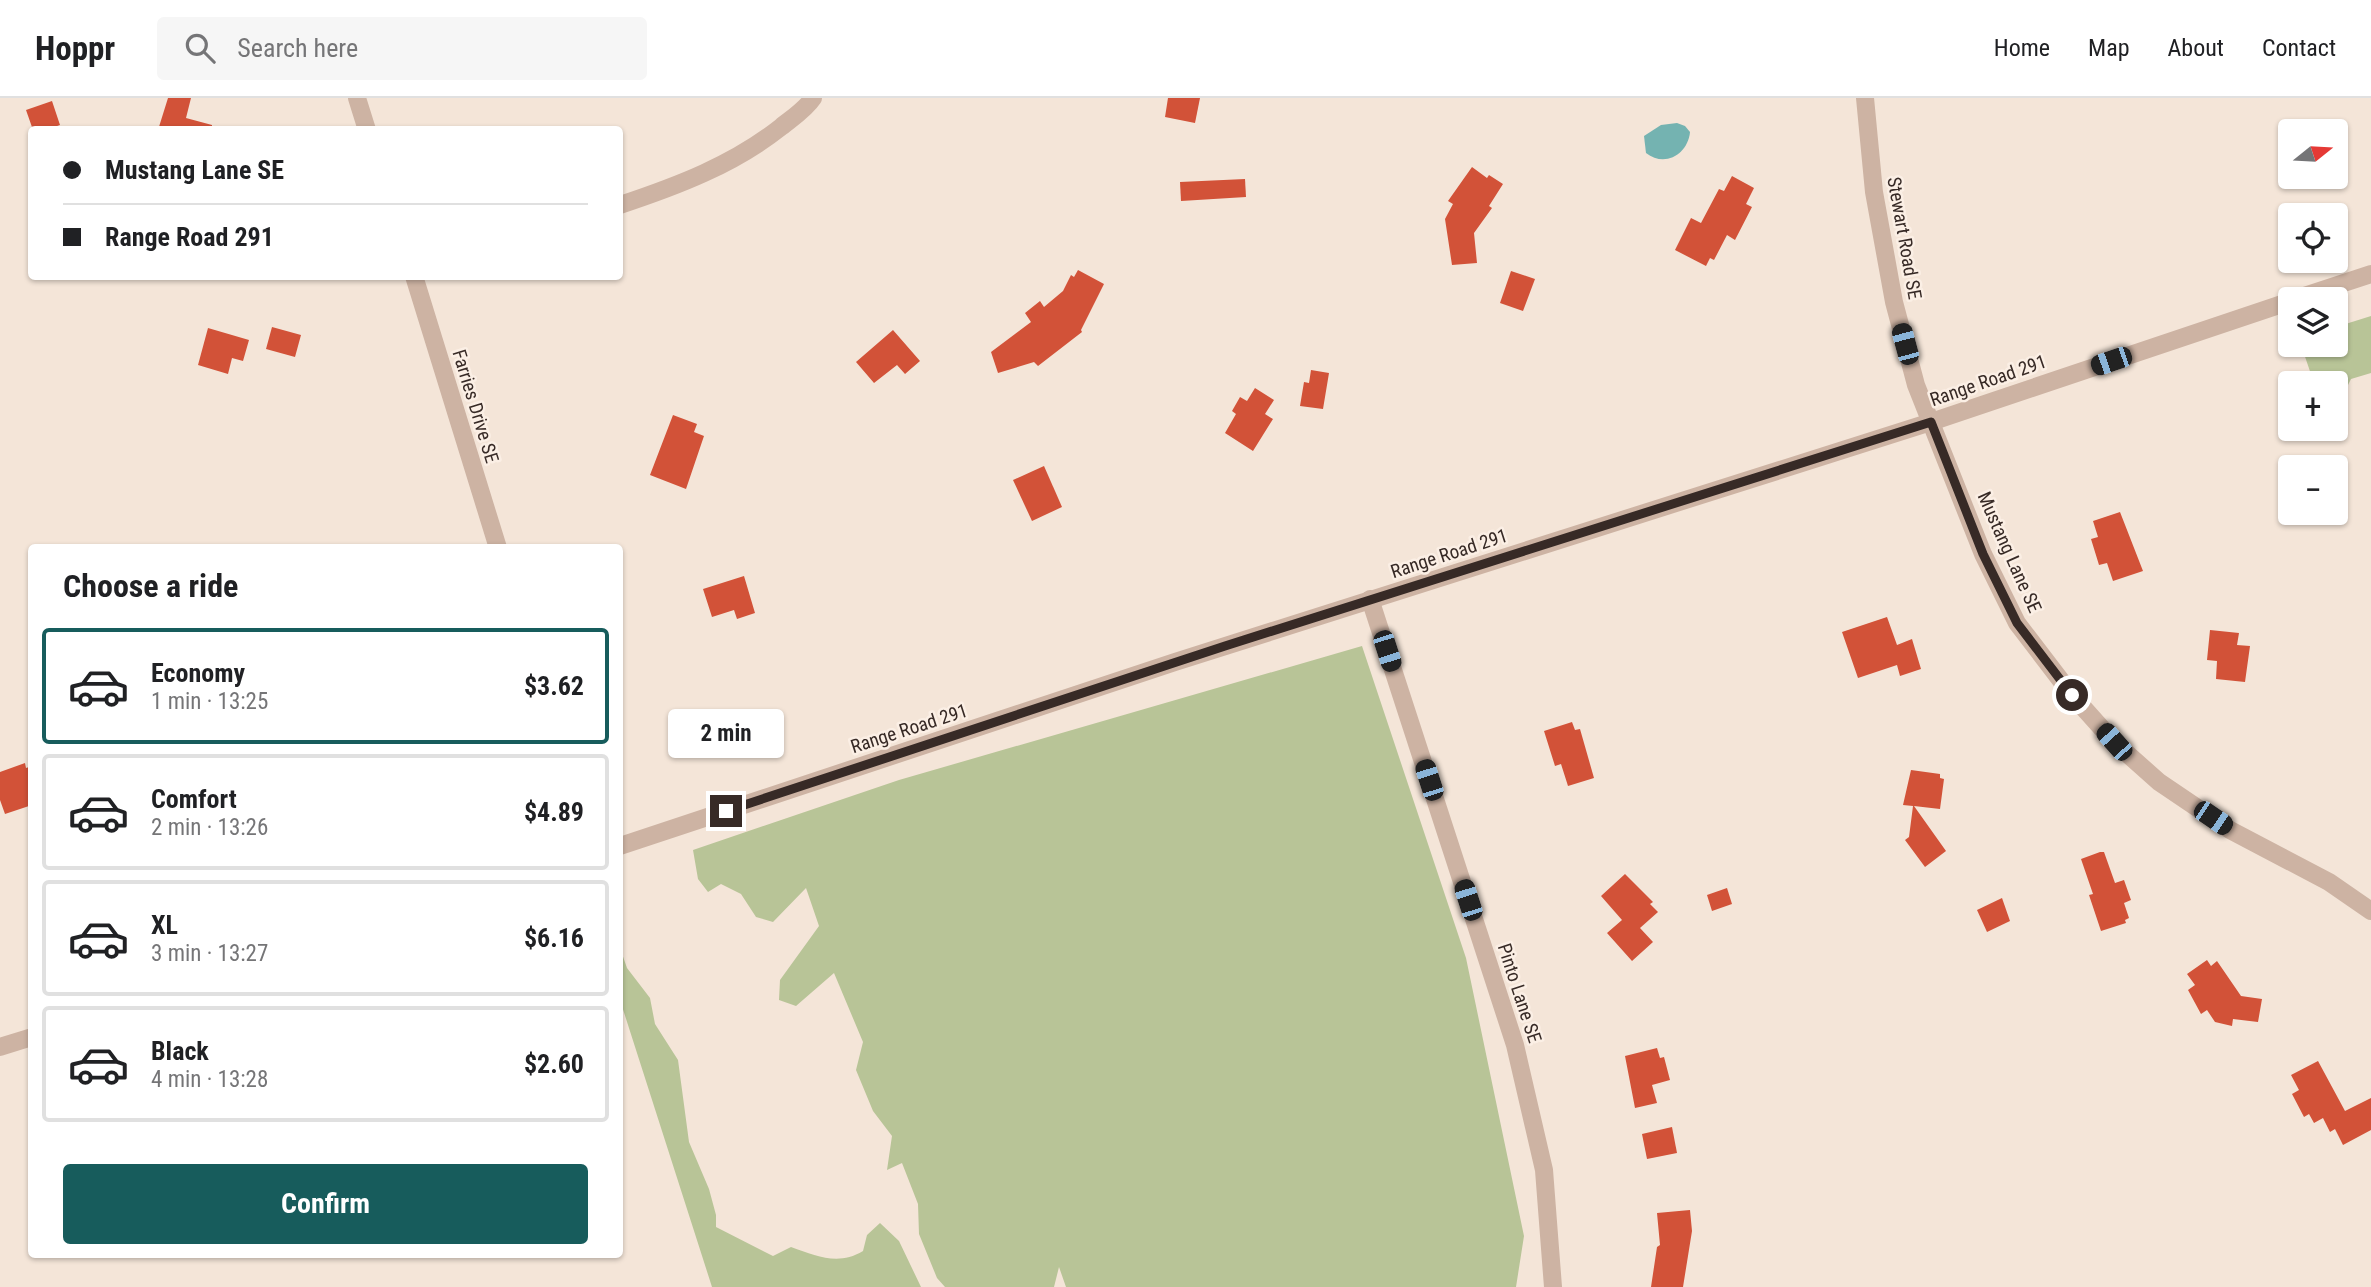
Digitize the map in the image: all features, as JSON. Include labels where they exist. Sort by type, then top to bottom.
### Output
[{"type":"street","points":[[357,98],[366,126]]},
{"type":"street","points":[[623,204],[698,177],[761,143],[807,106],[813,98]]},
{"type":"street","name":"Stewart Road SE","points":[[1865,98],[1874,192],[1894,302],[1916,386],[1931,422]]},
{"type":"street","name":"Range Road 291","points":[[2332,287],[2371,274]]},
{"type":"street","name":"Farries Drive SE","points":[[415,280],[497,544]]},
{"type":"street","name":"Range Road 291","points":[[623,845],[1370,599],[1931,422],[2278,305]]},
{"type":"street","name":"Mustang Lane SE","points":[[1931,422],[1983,554],[2017,623],[2079,703],[2114,742],[2159,782],[2230,830],[2329,882],[2371,911]]},
{"type":"street","name":"Pinto Lane SE","points":[[1370,599],[1515,1045],[1544,1170],[1553,1287]]},
{"type":"street","points":[[0,1047],[28,1038]]},
{"type":"green space","points":[[2371,316],[2371,373],[2351,379],[2348,385],[2348,371],[2310,371],[2305,357],[2348,357],[2348,323]]},
{"type":"green space","points":[[1362,646],[1466,958],[1524,1236],[1516,1287],[1066,1287],[1059,1267],[1054,1287],[945,1287],[937,1278],[919,1234],[918,1204],[902,1163],[887,1170],[892,1136],[873,1111],[856,1070],[863,1042],[834,973],[796,1006],[779,1000],[780,980],[819,926],[806,888],[773,922],[756,917],[741,894],[721,884],[708,892],[698,879],[693,850],[899,780]]},
{"type":"green space","points":[[623,957],[627,968],[650,998],[655,1024],[678,1060],[689,1142],[709,1189],[716,1215],[716,1227],[773,1256],[791,1247],[836,1259],[854,1256],[863,1251],[867,1235],[880,1223],[899,1241],[921,1287],[712,1287],[623,1009]]},
{"type":"water","points":[[1677,123],[1690,132],[1685,147],[1680,152],[1668,159],[1646,153],[1644,136],[1661,125]]},
{"type":"building","points":[[168,98],[191,98],[186,118],[212,125],[212,126],[159,126]]},
{"type":"building","points":[[1168,98],[1200,98],[1195,123],[1165,117]]},
{"type":"building","points":[[52,101],[60,125],[32,126],[26,110]]},
{"type":"building","points":[[1472,167],[1487,178],[1489,175],[1503,184],[1489,206],[1492,208],[1474,233],[1477,263],[1452,265],[1445,219],[1453,204],[1448,201]]},
{"type":"building","points":[[1732,176],[1754,188],[1746,204],[1752,207],[1735,240],[1727,235],[1714,260],[1710,258],[1706,266],[1675,250],[1691,218],[1701,223],[1719,189],[1724,191]]},
{"type":"building","points":[[1245,179],[1246,197],[1181,201],[1180,182]]},
{"type":"building","points":[[1078,270],[1104,284],[1082,332],[1038,366],[1034,362],[998,373],[991,352],[1031,322],[1025,313],[1040,301],[1044,307],[1063,291],[1071,275],[1074,277]]},
{"type":"building","points":[[1511,271],[1535,279],[1523,311],[1500,303]]},
{"type":"building","points":[[272,327],[301,335],[295,357],[266,349]]},
{"type":"building","points":[[208,328],[249,340],[243,361],[232,358],[228,374],[198,365]]},
{"type":"building","points":[[893,330],[920,361],[905,374],[897,365],[874,383],[856,362]]},
{"type":"building","points":[[1311,370],[1329,373],[1323,409],[1300,406],[1304,382],[1309,383]]},
{"type":"building","points":[[1255,388],[1274,400],[1265,414],[1273,419],[1253,451],[1225,433],[1236,414],[1232,411],[1240,397],[1247,401]]},
{"type":"building","points":[[673,415],[697,424],[694,432],[704,436],[686,489],[650,475]]},
{"type":"building","points":[[1044,466],[1062,507],[1032,521],[1013,480]]},
{"type":"building","points":[[2120,512],[2143,571],[2113,581],[2107,563],[2099,565],[2091,539],[2098,537],[2093,521]]},
{"type":"building","points":[[744,576],[755,613],[737,619],[734,610],[712,617],[703,589]]},
{"type":"building","points":[[1887,617],[1897,645],[1912,639],[1921,669],[1900,676],[1897,665],[1858,678],[1842,632]]},
{"type":"building","points":[[2210,630],[2239,633],[2237,645],[2250,646],[2245,682],[2216,679],[2217,661],[2207,660]]},
{"type":"building","points":[[1572,722],[1575,730],[1580,729],[1594,778],[1568,786],[1561,764],[1555,766],[1544,731]]},
{"type":"building","points":[[25,763],[28,767],[28,806],[5,814],[0,800],[0,772]]},
{"type":"building","points":[[1911,770],[1940,774],[1940,778],[1944,779],[1940,809],[1914,806],[1946,851],[1925,867],[1905,840],[1909,837],[1913,806],[1903,805]]},
{"type":"building","points":[[2104,852],[2115,883],[2124,880],[2131,900],[2124,903],[2129,918],[2125,920],[2126,923],[2101,931],[2089,895],[2093,894],[2081,859]]},
{"type":"building","points":[[1625,874],[1653,902],[1650,904],[1658,912],[1640,928],[1653,942],[1632,961],[1607,933],[1622,920],[1601,896]]},
{"type":"building","points":[[1727,888],[1732,904],[1712,911],[1707,895]]},
{"type":"building","points":[[2002,898],[2010,921],[1987,932],[1977,910]]},
{"type":"building","points":[[2207,960],[2211,966],[2217,961],[2241,996],[2262,999],[2258,1022],[2233,1019],[2232,1026],[2215,1022],[2207,1010],[2201,1014],[2188,990],[2195,985],[2187,974]]},
{"type":"building","points":[[1657,1048],[1660,1058],[1664,1057],[1670,1080],[1652,1085],[1657,1103],[1635,1108],[1625,1056]]},
{"type":"building","points":[[2318,1061],[2345,1111],[2371,1098],[2371,1130],[2343,1145],[2335,1129],[2330,1132],[2323,1118],[2314,1123],[2309,1114],[2304,1117],[2292,1094],[2299,1090],[2291,1075]]},
{"type":"building","points":[[1672,1127],[1677,1153],[1647,1159],[1642,1134]]},
{"type":"building","points":[[1690,1210],[1692,1231],[1683,1287],[1651,1287],[1657,1247],[1660,1245],[1657,1213]]},
{"type":"route","points":[[726,811],[1225,646],[1931,422],[1983,554],[2017,623],[2072,695]]}]
